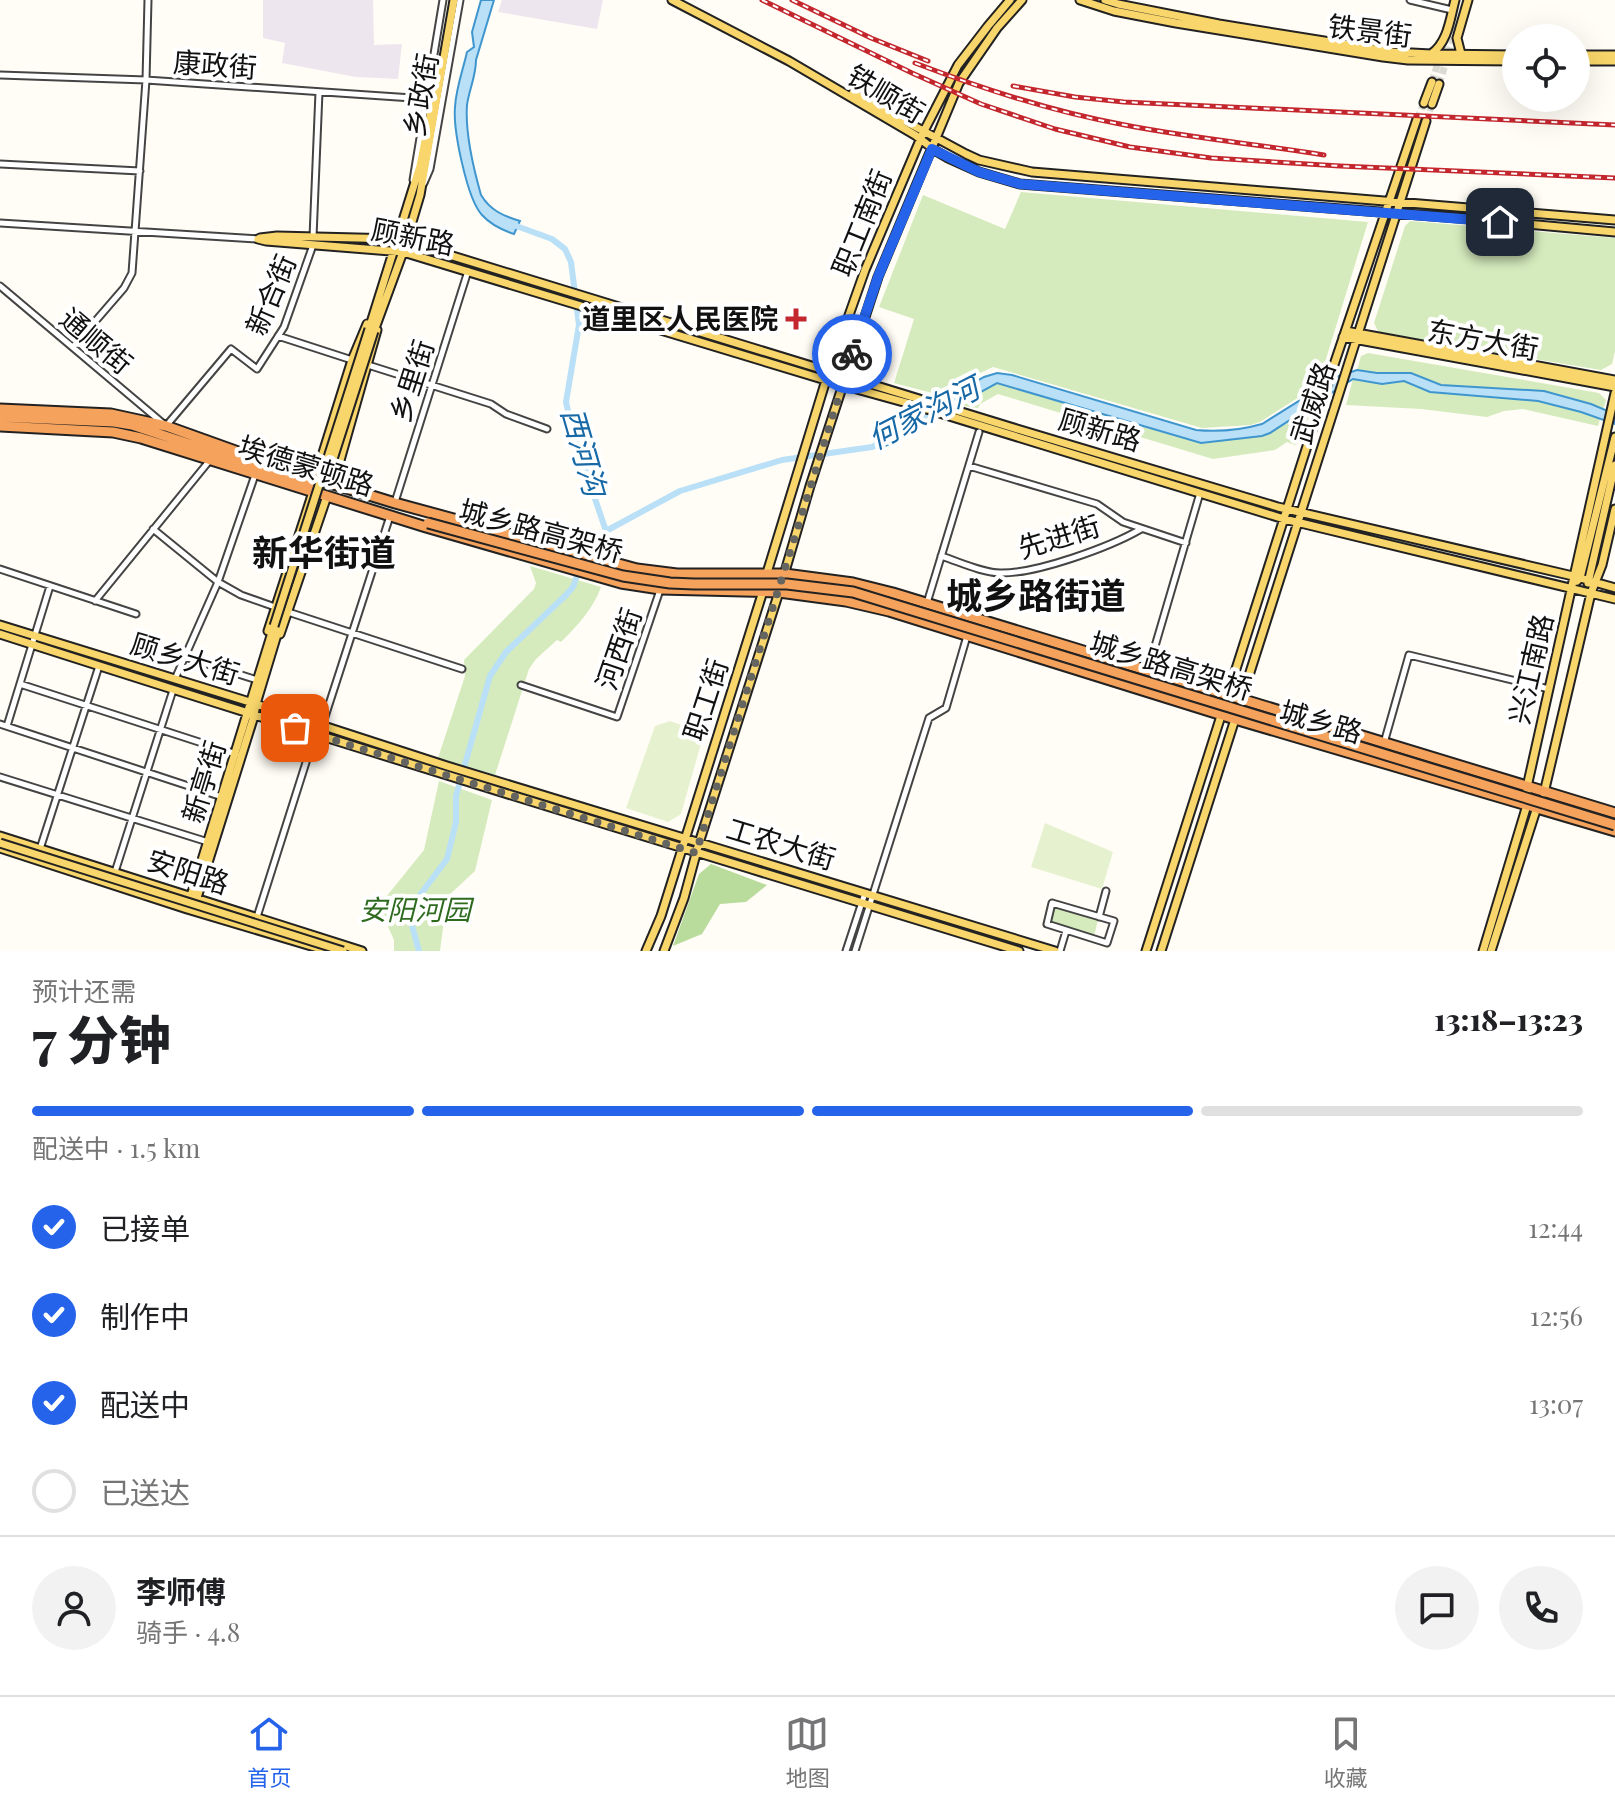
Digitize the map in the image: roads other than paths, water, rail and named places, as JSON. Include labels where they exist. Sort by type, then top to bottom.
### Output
[{"type":"highway","name":"埃德蒙顿路","points":[[0,417],[111,414],[166,426],[294,472],[355,489],[393,510]]},
{"type":"highway","name":"埃德蒙顿路","points":[[0,417],[141,438],[256,472]]},
{"type":"highway","name":"埃德蒙顿路","points":[[0,417],[132,425],[314,489],[393,510],[593,575]]},
{"type":"highway","points":[[0,417],[128,429],[314,489]]},
{"type":"highway","points":[[294,472],[317,472],[355,489]]},
{"type":"highway","name":"埃德蒙顿路","points":[[314,489],[327,496],[637,569],[677,574],[766,574]]},
{"type":"highway","name":"城乡路高架桥","points":[[426,522],[595,570],[634,578],[694,584],[787,584],[853,592],[1615,822]]},
{"type":"highway","name":"城乡路高架桥","points":[[426,522],[634,574],[669,579],[801,581],[868,592],[1615,822]]},
{"type":"highway","name":"城乡路","points":[[766,574],[853,583],[927,603],[1615,813]]},
{"type":"highway","name":"城乡路","points":[[593,575],[660,589],[779,592],[846,601],[889,611],[1235,719],[1615,831]]},
{"type":"highway","points":[[1158,686],[1396,763],[1427,776]]},
{"type":"main road","name":"乡政街","points":[[269,651],[416,194],[455,0]]},
{"type":"main road","name":"铁顺街","points":[[672,0],[789,61],[915,135],[936,139],[979,160],[1032,172],[1615,220]]},
{"type":"main road","name":"铁顺街","points":[[681,0],[780,52],[922,136],[932,149],[979,172],[1020,184],[1615,232]]},
{"type":"main road","name":"职工南街","points":[[766,574],[826,380],[865,270],[922,136],[958,65],[1010,0]]},
{"type":"main road","name":"职工南街","points":[[785,574],[810,486],[878,277],[959,83],[997,28],[1022,0]]},
{"type":"main road","name":"铁景街","points":[[1080,0],[1114,11],[1176,23],[1383,57],[1502,61]]},
{"type":"main road","name":"铁景街","points":[[1105,0],[1219,24],[1393,52],[1502,55]]},
{"type":"main road","points":[[1431,54],[1439,49],[1445,38],[1455,0]]},
{"type":"main road","points":[[1461,54],[1457,38],[1468,0]]},
{"type":"main road","points":[[1590,58],[1615,58]]},
{"type":"main road","points":[[1428,103],[1436,83]]},
{"type":"main road","name":"武威路","points":[[1146,951],[1316,418],[1422,120],[1401,202],[1161,951]]},
{"type":"main road","name":"顾新路","points":[[258,239],[402,241],[830,371],[1284,519],[1615,599]]},
{"type":"main road","name":"顾新路","points":[[313,241],[399,251],[842,385],[1287,509],[1615,588]]},
{"type":"main road","name":"乡政街","points":[[317,472],[362,333],[379,310]]},
{"type":"main road","name":"乡政街","points":[[335,478],[368,365],[379,310]]},
{"type":"main road","name":"东方大街","points":[[1344,334],[1615,380]]},
{"type":"main road","name":"东方大街","points":[[1358,336],[1615,387]]},
{"type":"main road","name":"兴江南路","points":[[1483,951],[1532,806],[1545,792],[1591,593],[1584,579],[1614,396]]},
{"type":"main road","points":[[1571,587],[1584,579],[1597,540],[1615,437]]},
{"type":"main road","points":[[1584,579],[1615,465]]},
{"type":"main road","points":[[253,703],[269,651],[269,627],[314,489]]},
{"type":"main road","points":[[194,898],[251,715],[257,680],[288,612],[327,496]]},
{"type":"main road","name":"兴江南路","points":[[1584,579],[1602,565],[1615,509]]},
{"type":"main road","points":[[1597,540],[1602,565]]},
{"type":"main road","name":"职工街","points":[[646,951],[661,916],[763,592],[766,574]]},
{"type":"main road","name":"职工街","points":[[664,951],[684,898],[785,574]]},
{"type":"main road","name":"兴江南路","points":[[1491,951],[1532,806],[1527,787],[1571,587]]},
{"type":"main road","name":"顾乡大街","points":[[0,625],[99,666],[251,715],[446,770]]},
{"type":"main road","name":"顾乡大街","points":[[0,634],[33,640],[175,679],[446,770]]},
{"type":"main road","name":"新亭街","points":[[190,910],[222,797],[251,715]]},
{"type":"main road","name":"工农大街","points":[[446,770],[479,776],[1058,951]]},
{"type":"main road","name":"工农大街","points":[[446,770],[477,785],[1019,951]]},
{"type":"main road","name":"安阳路","points":[[0,836],[362,951]]},
{"type":"main road","points":[[0,846],[343,951]]},
{"type":"main road","name":"安阳路","points":[[0,846],[111,885],[328,951]]},
{"type":"street","points":[[73,347],[130,279],[133,267],[146,80],[148,0]]},
{"type":"street","name":"乡政街","points":[[416,194],[443,0]]},
{"type":"street","name":"乡政街","points":[[416,194],[430,169],[455,0]]},
{"type":"street","points":[[1410,0],[1452,10]]},
{"type":"street","name":"康政街","points":[[0,75],[146,80],[427,99]]},
{"type":"street","name":"新合街","points":[[166,426],[231,349],[257,369],[284,327],[313,241],[319,92]]},
{"type":"street","points":[[0,164],[140,171]]},
{"type":"street","name":"顾新路","points":[[0,223],[258,239]]},
{"type":"street","name":"乡里街","points":[[322,726],[468,271]]},
{"type":"street","name":"通顺街","points":[[0,286],[166,426]]},
{"type":"street","points":[[278,336],[352,360]]},
{"type":"street","points":[[368,365],[491,404],[506,414],[547,429]]},
{"type":"street","points":[[927,603],[979,432]]},
{"type":"street","points":[[95,601],[210,460]]},
{"type":"street","points":[[969,466],[1097,504],[1123,522],[1186,543]]},
{"type":"street","points":[[175,679],[218,582],[256,472]]},
{"type":"street","points":[[1148,671],[1200,493]]},
{"type":"street","points":[[153,529],[218,582],[241,595],[275,607]]},
{"type":"street","name":"先进街","points":[[941,556],[987,571],[1020,572],[1089,552],[1142,529]]},
{"type":"street","points":[[0,569],[136,614]]},
{"type":"street","points":[[7,726],[50,586]]},
{"type":"street","name":"河西街","points":[[521,685],[617,717],[660,589]]},
{"type":"street","points":[[288,612],[462,669]]},
{"type":"street","points":[[855,951],[869,894],[929,718],[946,708],[967,635]]},
{"type":"street","points":[[1384,743],[1409,655],[1549,689]]},
{"type":"street","points":[[185,657],[257,680]]},
{"type":"street","points":[[37,861],[99,666]]},
{"type":"street","points":[[20,684],[236,754]]},
{"type":"street","points":[[111,885],[173,690]]},
{"type":"street","points":[[0,724],[222,797]]},
{"type":"street","points":[[257,917],[315,734]]},
{"type":"street","points":[[0,777],[208,842]]},
{"type":"street","points":[[1099,917],[1106,891]]},
{"type":"street","points":[[1052,903],[1114,921],[1107,943],[1066,931],[1047,924],[1052,903]]},
{"type":"street","points":[[846,951],[866,904]]},
{"type":"street","points":[[1058,951],[1066,931]]},
{"type":"water","points":[[481,0],[494,0],[468,99],[468,138],[481,195],[498,212],[520,221],[514,234],[489,222],[476,207],[466,180],[456,131],[457,93],[467,52],[474,47],[472,32]]},
{"type":"water","points":[[1357,370],[1411,373],[1441,385],[1544,391],[1615,414],[1615,424],[1538,401],[1430,392],[1404,381],[1382,384],[1353,379],[1270,433],[1201,443],[997,383],[897,441],[878,449],[875,440],[984,377],[997,373],[1196,430],[1212,431],[1262,424],[1339,376]]},
{"type":"waterway","name":"西河沟","points":[[511,224],[552,239],[565,249],[571,262],[579,325],[566,402],[573,434],[606,531]]},
{"type":"waterway","name":"何家沟河","points":[[584,555],[586,549],[606,531],[680,491],[782,460],[872,447],[884,441]]},
{"type":"waterway","name":"何家沟河","points":[[419,951],[408,911],[447,859],[456,822],[456,796],[490,676],[506,652],[573,587],[579,570]]},
{"type":"tunnel","points":[[1439,84],[1455,33]]},
{"type":"tunnel","points":[[1432,82],[1446,37]]},
{"type":"tunnel","points":[[1417,119],[1424,103]]},
{"type":"tunnel","points":[[1426,121],[1432,104]]},
{"type":"railway","points":[[762,0],[981,104],[1055,129],[1130,147],[1211,158],[1615,178]]},
{"type":"railway","points":[[792,0],[928,61]]},
{"type":"railway","points":[[915,63],[1018,99],[1098,120],[1324,155]]},
{"type":"railway","points":[[1013,86],[1124,102],[1615,125]]},
{"type":"place","name":"道里区人民医院","points":[[796,319]]},
{"type":"district","name":"新华街道","points":[[324,553]]},
{"type":"district","name":"城乡路街道","points":[[1036,596]]},
{"type":"park label","name":"安阳河园","points":[[415,910]]}]
